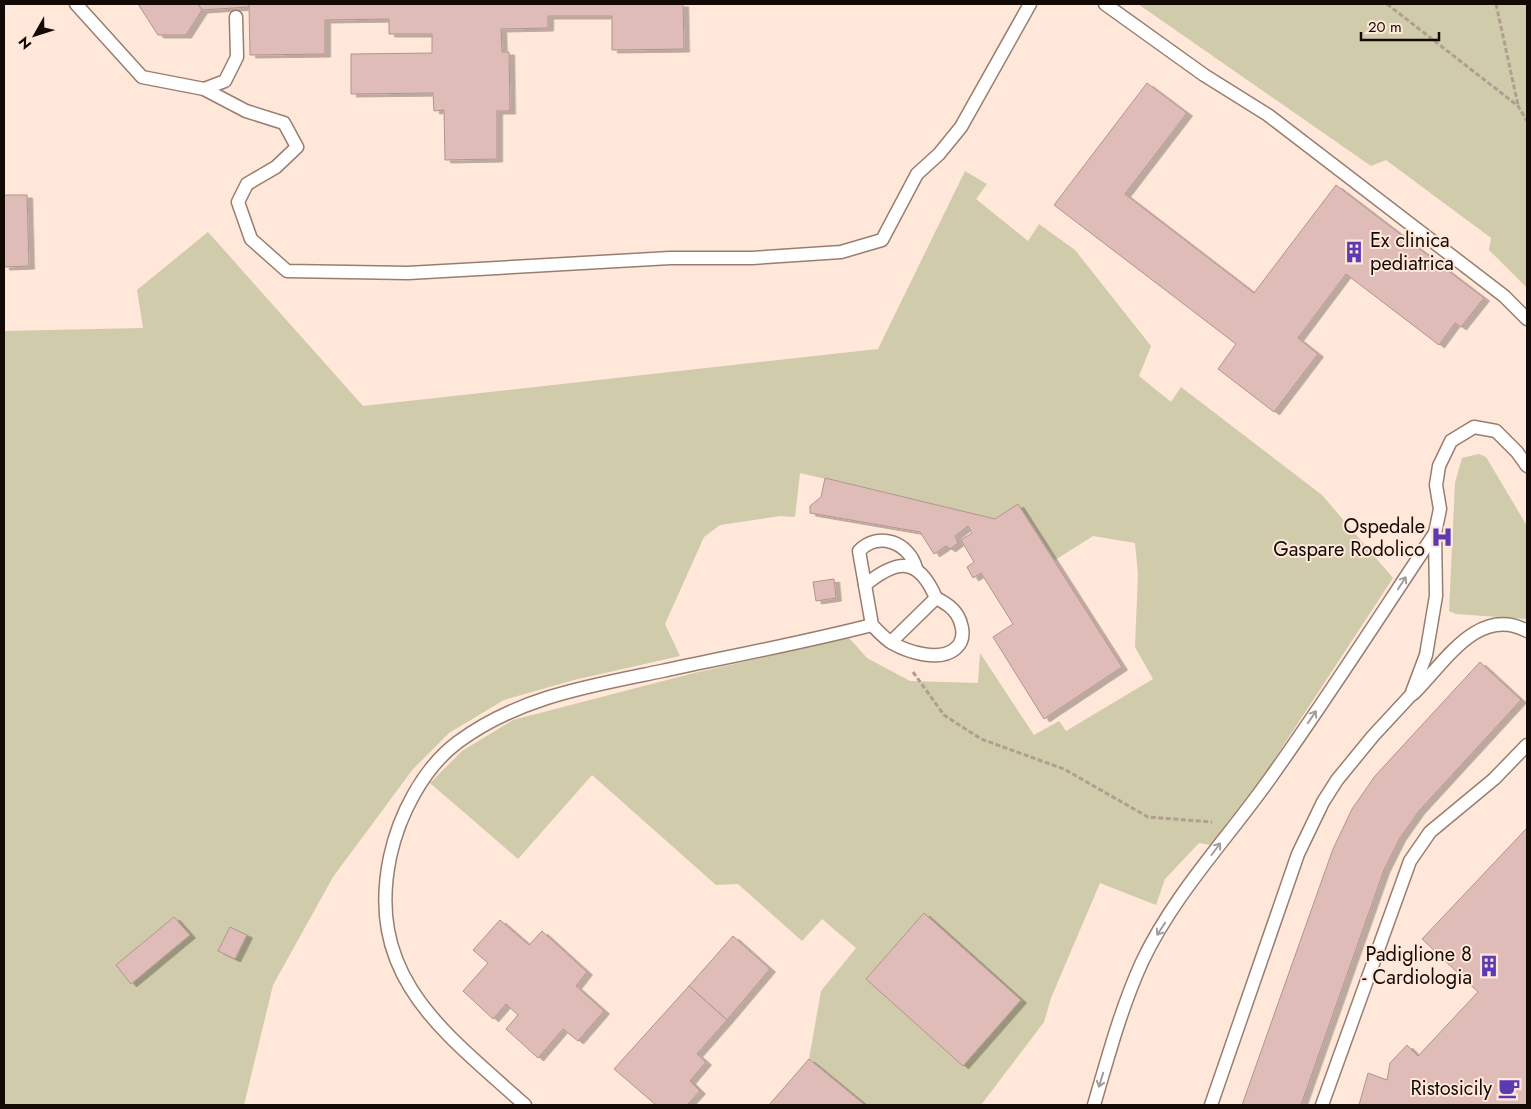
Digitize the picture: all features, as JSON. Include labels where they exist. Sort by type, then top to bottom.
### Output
[{"type":"lane","points":[[76,4],[142,77],[204,89],[246,111],[284,123],[297,147],[276,168],[247,184],[238,202],[251,239],[287,271],[408,273],[670,258],[752,258],[841,252],[882,240],[917,174],[939,154],[961,127],[1030,4]]},
{"type":"lane","points":[[1106,4],[1204,74],[1268,115],[1504,296],[1527,319]]},
{"type":"lane","points":[[204,89],[225,81],[237,57],[236,16]]},
{"type":"lane","points":[[1411,696],[1429,642],[1436,596],[1435,532],[1440,509],[1436,485],[1440,466],[1452,442],[1474,427],[1496,431],[1517,452],[1527,466]]},
{"type":"lane","points":[[1094,1105],[1118,1024],[1142,963],[1155,937],[1187,888],[1271,778],[1435,532]]},
{"type":"lane","points":[[880,540],[907,550],[913,558],[916,568],[928,580],[936,598],[951,606],[964,628],[962,639],[955,650],[938,655],[916,652],[891,642],[872,625],[865,585],[859,551],[867,542],[880,540]]},
{"type":"lane","points":[[865,585],[880,572],[903,565],[916,568]]},
{"type":"lane","points":[[891,642],[936,598]]},
{"type":"lane","points":[[1211,1105],[1298,854],[1322,802],[1353,759],[1452,651],[1473,633],[1488,626],[1503,624],[1520,627],[1527,631]]},
{"type":"lane","points":[[525,1105],[445,1034],[411,989],[392,949],[385,918],[384,898],[387,874],[398,829],[423,777],[456,743],[509,710],[587,687],[872,625]]},
{"type":"lane","points":[[1429,642],[1438,649],[1452,651]]},
{"type":"lane","points":[[1322,1105],[1410,861],[1430,832],[1494,779],[1527,744]]},
{"type":"lane","points":[[1329,1105],[1334,1074]]},
{"type":"path","points":[[1387,4],[1518,106]]},
{"type":"path","points":[[1496,4],[1518,106],[1527,121]]},
{"type":"path","points":[[912,672],[944,715],[981,739],[1064,769],[1148,817],[1235,824]]},
{"type":"shaded area","points":[[1138,4],[1527,4],[1527,288],[1489,250],[1491,238],[1386,160],[1371,166]]},
{"type":"shaded area","points":[[965,171],[987,184],[976,199],[1028,241],[1039,224],[1075,250],[1151,346],[1139,376],[1171,402],[1181,387],[1322,495],[1393,578],[1264,775],[1210,845],[1199,843],[1165,879],[1156,905],[1100,883],[1051,998],[1044,1022],[981,1105],[865,1105],[809,1059],[821,991],[856,948],[822,919],[802,941],[738,884],[716,885],[592,775],[518,859],[430,783],[462,751],[513,720],[690,674],[849,638],[867,658],[910,681],[978,683],[980,653],[1034,735],[1059,721],[1066,731],[1153,679],[1135,647],[1138,574],[1135,543],[1093,536],[1055,560],[1018,504],[995,519],[800,473],[795,517],[780,516],[720,525],[704,537],[665,624],[680,656],[574,680],[504,700],[449,733],[413,769],[333,877],[273,985],[244,1105],[4,1105],[4,331],[143,328],[137,290],[208,232],[363,406],[878,349]]},
{"type":"shaded area","points":[[1479,454],[1486,457],[1527,526],[1527,619],[1456,614],[1449,611],[1455,483],[1462,458]]},
{"type":"building","points":[[138,4],[198,4],[202,10],[186,35],[158,35]]},
{"type":"building","points":[[198,4],[249,4],[249,7],[202,10]]},
{"type":"building","points":[[249,4],[683,4],[684,49],[612,50],[612,16],[548,16],[548,28],[501,29],[502,52],[509,52],[510,111],[497,111],[497,159],[445,160],[444,110],[434,111],[433,93],[351,94],[351,54],[432,53],[432,34],[389,34],[389,19],[325,20],[325,54],[250,55]]},
{"type":"building","name":"Ex clinica pediatrica","points":[[1147,83],[1187,113],[1125,194],[1254,293],[1336,185],[1484,298],[1461,327],[1455,323],[1439,345],[1346,274],[1298,338],[1318,354],[1274,412],[1218,369],[1236,344],[1054,205]]},
{"type":"building","points":[[4,195],[27,195],[29,266],[4,267]]},
{"type":"building","points":[[825,478],[995,519],[1018,504],[1122,667],[1044,719],[993,637],[1013,624],[981,573],[973,578],[967,567],[974,562],[961,540],[972,533],[968,526],[955,536],[958,543],[950,549],[946,546],[934,554],[920,532],[810,513],[810,506],[821,497]]},
{"type":"building","points":[[834,579],[836,598],[816,601],[813,582]]},
{"type":"building","points":[[1480,662],[1521,700],[1419,811],[1400,838],[1384,870],[1301,1105],[1242,1105],[1333,849],[1352,809],[1375,776]]},
{"type":"building","name":"Padiglione 8 - Cardiologia","points":[[1527,828],[1527,1105],[1359,1105],[1368,1073],[1387,1080],[1390,1063],[1407,1045],[1418,1056],[1478,992],[1422,939]]},
{"type":"building","points":[[924,913],[1021,1000],[963,1066],[866,979]]},
{"type":"building","points":[[174,917],[190,935],[131,984],[116,965]]},
{"type":"building","points":[[500,920],[529,945],[542,931],[587,972],[576,986],[604,1011],[578,1041],[563,1029],[538,1058],[506,1029],[518,1015],[506,1004],[493,1019],[463,991],[488,963],[473,950]]},
{"type":"building","points":[[230,927],[247,935],[235,959],[218,951]]},
{"type":"building","points":[[733,936],[770,969],[727,1020],[689,986]]},
{"type":"building","points":[[689,986],[727,1020],[697,1054],[706,1062],[690,1081],[700,1091],[687,1105],[656,1105],[614,1069]]},
{"type":"building","points":[[809,1059],[865,1105],[769,1105]]},
{"type":"place","name":"Ex clinica pediatrica","points":[[1354,252]]},
{"type":"place","name":"Ospedale Gaspare Rodolico","points":[[1442,537]]},
{"type":"place","name":"Padiglione 8 - Cardiologia","points":[[1489,966]]},
{"type":"place","name":"Ristosicily","points":[[1509,1088]]}]
